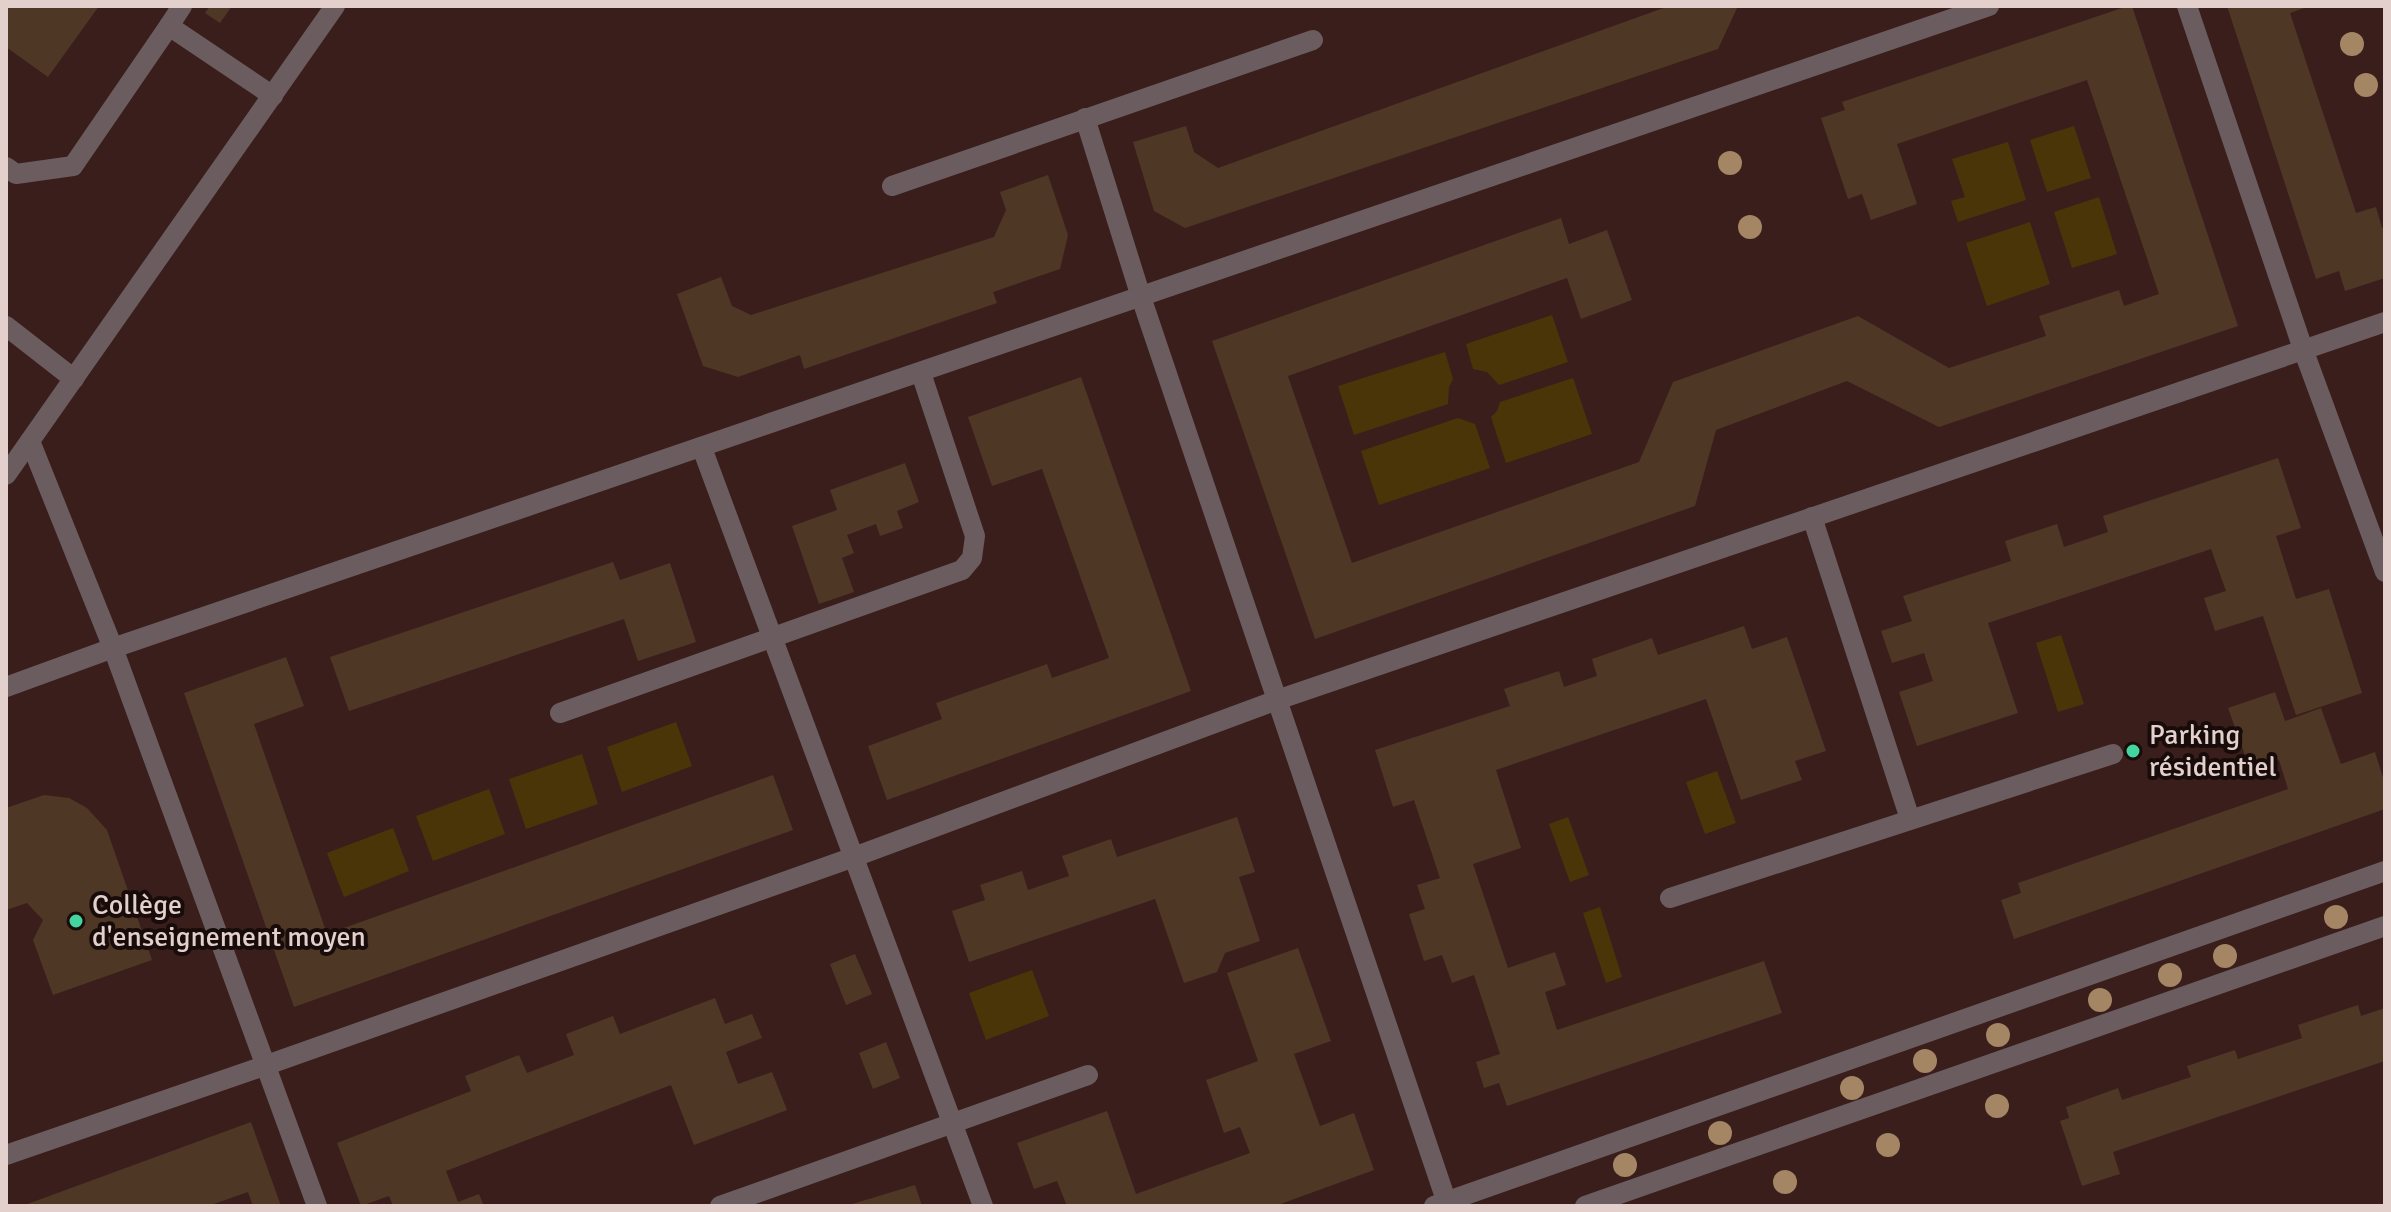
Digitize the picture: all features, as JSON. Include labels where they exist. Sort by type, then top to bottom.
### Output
[{"type":"street","points":[[6,167],[16,174],[73,166],[182,6]]},
{"type":"street","points":[[6,475],[335,6]]},
{"type":"street","points":[[6,687],[1989,6]]},
{"type":"street","points":[[2187,6],[2303,349],[2385,572]]},
{"type":"street","points":[[169,26],[273,96]]},
{"type":"street","points":[[892,186],[1313,40]]},
{"type":"street","points":[[1085,118],[1141,297],[1442,1204],[2385,871]]},
{"type":"street","points":[[6,1155],[854,857],[1277,700],[2385,322]]},
{"type":"street","points":[[6,326],[74,379]]},
{"type":"street","points":[[560,713],[962,570],[972,558],[975,536],[921,373]]},
{"type":"street","points":[[30,441],[113,648],[317,1206]]},
{"type":"street","points":[[702,448],[983,1206]]},
{"type":"street","points":[[1812,517],[1910,819]]},
{"type":"street","points":[[1670,898],[2113,754]]},
{"type":"street","points":[[1585,1206],[2385,926]]},
{"type":"street","points":[[720,1206],[1088,1075]]},
{"type":"shaded area","points":[[2074,126],[2091,178],[2047,192],[2030,140]]},
{"type":"shaded area","points":[[2008,142],[2026,200],[1958,222],[1951,201],[1965,197],[1952,159]]},
{"type":"shaded area","points":[[2099,197],[2117,254],[2072,268],[2054,212]]},
{"type":"shaded area","points":[[2030,222],[2050,284],[1987,306],[1966,243]]},
{"type":"shaded area","points":[[1552,315],[1568,362],[1499,385],[1487,372],[1473,369],[1466,344]]},
{"type":"shaded area","points":[[1445,352],[1453,379],[1448,404],[1354,435],[1338,386]]},
{"type":"shaded area","points":[[1573,378],[1592,434],[1506,463],[1491,417],[1500,402]]},
{"type":"shaded area","points":[[1458,418],[1475,424],[1490,468],[1379,505],[1361,451]]},
{"type":"shaded area","points":[[2061,635],[2084,704],[2058,712],[2036,643]]},
{"type":"shaded area","points":[[676,722],[692,766],[622,792],[607,747]]},
{"type":"shaded area","points":[[582,754],[598,804],[526,829],[509,779]]},
{"type":"shaded area","points":[[1717,771],[1736,823],[1705,834],[1686,782]]},
{"type":"shaded area","points":[[489,789],[505,834],[433,861],[416,816]]},
{"type":"shaded area","points":[[1568,817],[1589,875],[1570,882],[1549,824]]},
{"type":"shaded area","points":[[393,828],[409,871],[344,897],[327,853]]},
{"type":"shaded area","points":[[1600,907],[1622,977],[1606,983],[1583,913]]},
{"type":"shaded area","points":[[1032,970],[1049,1016],[986,1040],[969,993]]},
{"type":"building","points":[[6,6],[99,6],[48,77],[6,47]]},
{"type":"building","points":[[210,6],[232,6],[220,23],[205,13]]},
{"type":"building","points":[[1669,6],[1738,6],[1718,49],[1185,228],[1154,211],[1133,142],[1186,126],[1194,152],[1218,168]]},
{"type":"building","points":[[2132,6],[2238,326],[1939,427],[1847,381],[1716,430],[1695,506],[1315,639],[1212,341],[1561,218],[1569,244],[1607,230],[1632,300],[1581,319],[1567,278],[1288,376],[1352,563],[1639,462],[1673,382],[1858,316],[1949,368],[2046,336],[2039,316],[2119,290],[2124,306],[2159,294],[2087,80],[1897,144],[1917,204],[1871,220],[1862,194],[1848,199],[1821,118],[1845,110],[1842,102]]},
{"type":"building","points":[[2227,6],[2310,6],[2290,13],[2356,213],[2376,207],[2382,228],[2385,227],[2385,278],[2345,291],[2339,271],[2316,279]]},
{"type":"building","points":[[1048,175],[1068,235],[1060,269],[993,292],[997,303],[804,369],[800,355],[738,377],[703,366],[677,294],[721,277],[732,306],[751,315],[994,237],[1006,210],[1000,192]]},
{"type":"building","points":[[1081,377],[1191,691],[887,800],[868,746],[942,719],[936,703],[1047,664],[1052,678],[1109,658],[1042,469],[992,486],[968,417]]},
{"type":"building","points":[[2278,458],[2301,528],[2276,536],[2296,599],[2329,589],[2362,693],[2296,715],[2263,616],[2215,631],[2204,598],[2226,591],[2211,549],[1988,623],[2018,713],[1917,746],[1899,692],[1933,681],[1924,653],[1892,663],[1881,631],[1912,621],[1903,596],[2011,561],[2005,541],[2057,524],[2064,547],[2108,532],[2103,516]]},
{"type":"building","points":[[905,463],[919,502],[897,511],[903,528],[880,536],[876,524],[847,535],[854,553],[842,558],[854,592],[819,604],[792,526],[837,510],[830,490]]},
{"type":"building","points":[[613,562],[620,580],[670,563],[696,642],[638,661],[624,619],[349,711],[330,657]]},
{"type":"building","points":[[1744,626],[1752,649],[1787,637],[1826,751],[1795,761],[1802,780],[1741,800],[1706,699],[1496,770],[1521,848],[1473,864],[1508,968],[1555,952],[1566,985],[1545,992],[1557,1030],[1764,961],[1782,1013],[1507,1106],[1499,1083],[1484,1088],[1476,1062],[1500,1054],[1474,975],[1452,983],[1442,955],[1424,961],[1409,914],[1425,909],[1417,885],[1440,878],[1414,800],[1393,807],[1375,750],[1510,706],[1504,689],[1559,671],[1564,687],[1597,676],[1592,659],[1652,638],[1658,655]]},
{"type":"building","points":[[286,657],[304,706],[254,724],[327,934],[773,775],[793,830],[294,1007],[184,693]]},
{"type":"building","points":[[2275,692],[2285,721],[2321,708],[2341,764],[2375,752],[2385,784],[2385,809],[2014,939],[2001,900],[2021,893],[2018,883],[2288,789],[2279,760],[2250,769],[2228,708]]},
{"type":"building","points":[[44,795],[69,798],[87,808],[107,830],[152,960],[53,995],[33,940],[43,920],[27,903],[6,910],[6,808]]},
{"type":"building","points":[[1237,817],[1255,872],[1239,877],[1260,941],[1225,953],[1217,972],[1184,983],[1155,899],[969,962],[952,911],[985,900],[980,885],[1022,871],[1028,890],[1069,876],[1062,856],[1111,839],[1117,857]]},
{"type":"building","points":[[1298,948],[1331,1041],[1294,1054],[1320,1126],[1354,1113],[1374,1170],[1275,1206],[1067,1206],[1057,1181],[1034,1189],[1017,1143],[1107,1111],[1136,1194],[1250,1153],[1240,1127],[1224,1133],[1206,1080],[1258,1061],[1227,973]]},
{"type":"building","points":[[855,954],[872,994],[846,1005],[830,964]]},
{"type":"building","points":[[715,998],[725,1024],[752,1014],[762,1038],[726,1052],[738,1084],[772,1072],[787,1110],[694,1145],[671,1085],[446,1171],[458,1202],[479,1194],[484,1206],[393,1206],[389,1196],[361,1206],[337,1143],[471,1091],[465,1076],[519,1055],[527,1073],[574,1055],[566,1034],[613,1016],[620,1034]]},
{"type":"building","points":[[2358,1005],[2361,1016],[2385,1008],[2385,1061],[2113,1152],[2120,1174],[2082,1186],[2060,1121],[2069,1118],[2066,1107],[2118,1088],[2122,1100],[2191,1077],[2187,1066],[2235,1050],[2238,1059],[2302,1038],[2298,1025]]},
{"type":"building","points":[[886,1042],[900,1078],[873,1089],[859,1053]]},
{"type":"building","points":[[251,1122],[281,1206],[253,1206],[248,1192],[208,1206],[22,1206]]},
{"type":"building","points":[[915,1185],[922,1206],[849,1206],[849,1205]]},
{"type":"place","name":"Parking résidentiel","points":[[2133,751]]},
{"type":"place","name":"Collège d'enseignement moyen","points":[[76,921]]}]
